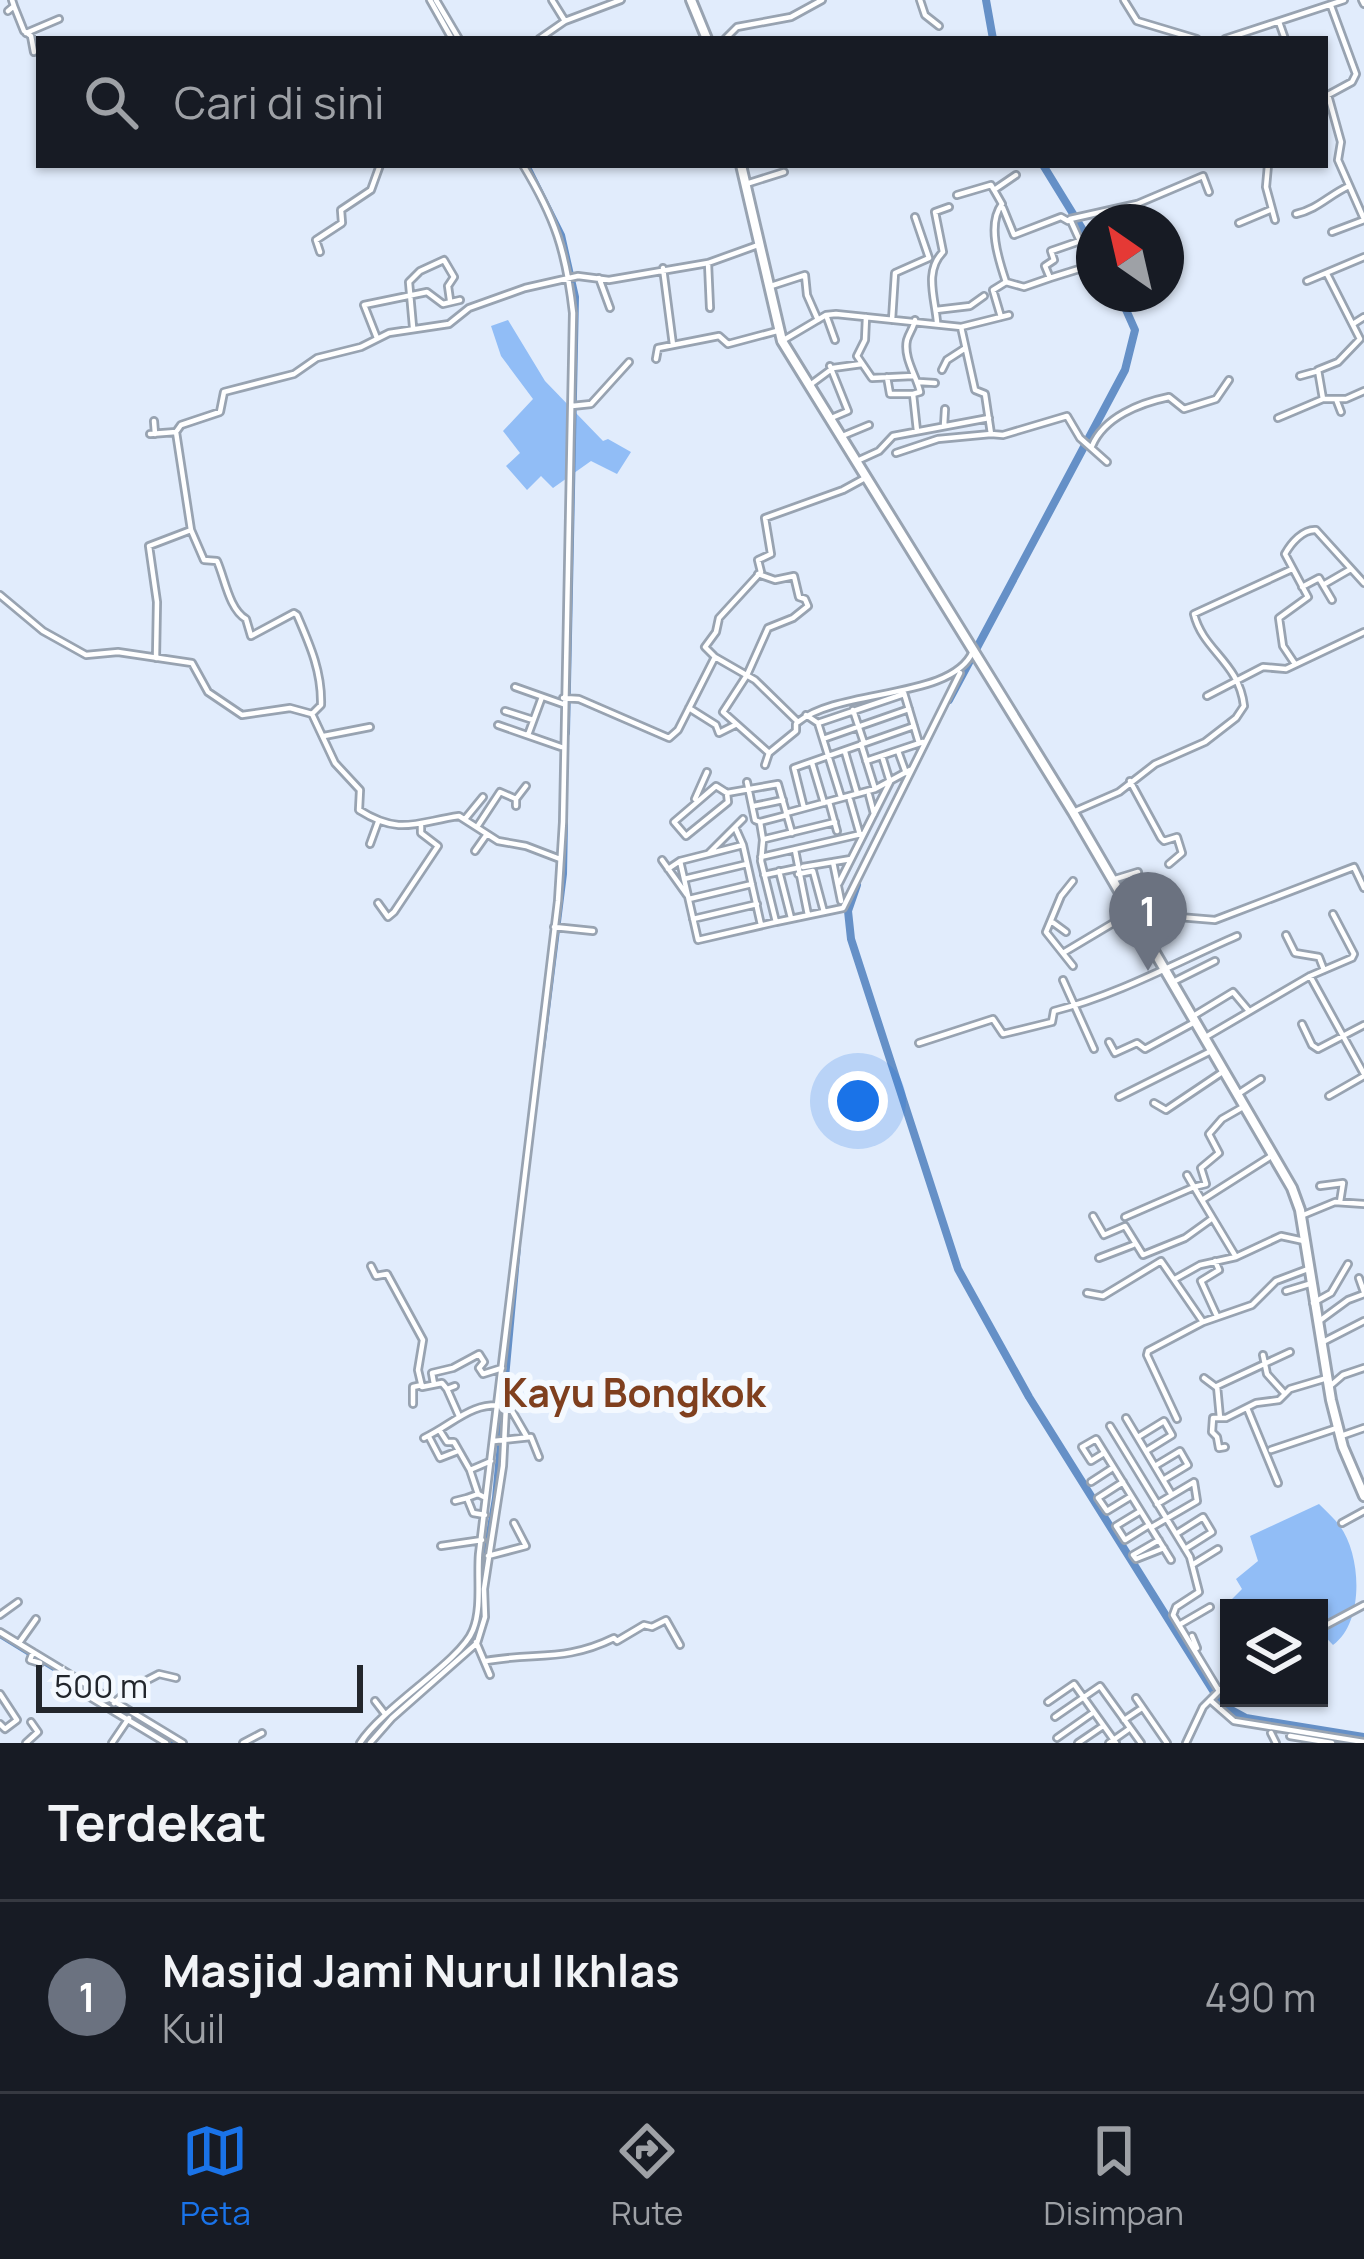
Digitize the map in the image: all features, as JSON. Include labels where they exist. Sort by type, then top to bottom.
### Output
[{"type":"street","points":[[433,0],[453,36]]},
{"type":"street","points":[[552,0],[565,21]]},
{"type":"street","points":[[543,36],[565,21],[621,0]]},
{"type":"street","points":[[691,0],[706,36]]},
{"type":"street","points":[[728,36],[738,27],[791,17],[810,2],[822,0]]},
{"type":"street","points":[[920,0],[925,15],[939,26]]},
{"type":"street","points":[[1124,0],[1137,21],[1187,36]]},
{"type":"street","points":[[1235,36],[1344,0]]},
{"type":"street","points":[[12,6],[34,52]]},
{"type":"street","points":[[1328,96],[1352,82],[1355,69],[1331,6]]},
{"type":"street","points":[[26,33],[59,20]]},
{"type":"street","points":[[1279,22],[1284,36]]},
{"type":"street","points":[[1355,69],[1364,66]]},
{"type":"street","points":[[1328,100],[1341,142],[1338,160],[1364,219],[1333,232]]},
{"type":"street","points":[[320,252],[316,239],[343,223],[341,211],[371,190],[379,168]]},
{"type":"street","points":[[484,1555],[485,1515],[505,1442],[502,1368],[556,927],[575,407],[574,278],[554,220],[525,168]]},
{"type":"street","points":[[743,168],[766,287],[782,341],[1073,812],[1292,1189],[1301,1216],[1338,1432],[1364,1496]]},
{"type":"street","points":[[1267,168],[1265,181],[1275,220]]},
{"type":"street","points":[[746,184],[784,172]]},
{"type":"street","points":[[994,190],[1016,175]]},
{"type":"street","points":[[958,195],[991,185],[1014,235],[1061,217],[1069,220],[1137,204],[1201,177],[1209,192]]},
{"type":"street","points":[[1296,214],[1349,186]]},
{"type":"street","points":[[892,320],[896,272],[943,252],[935,212],[950,207]]},
{"type":"street","points":[[1003,208],[995,212],[995,235],[1006,282]]},
{"type":"street","points":[[1239,223],[1270,210]]},
{"type":"street","points":[[915,217],[931,261],[937,322]]},
{"type":"street","points":[[1050,278],[1045,266],[1054,260],[1052,251],[1080,241],[1069,220]]},
{"type":"street","points":[[312,714],[321,705],[316,658],[297,616],[294,613],[251,636],[217,561],[204,560],[191,530],[176,432],[181,425],[222,411],[224,392],[280,379],[317,358],[413,327],[449,324],[476,305],[574,278],[609,280],[708,263],[758,245]]},
{"type":"street","points":[[1307,281],[1364,257]]},
{"type":"street","points":[[413,327],[411,279],[444,260],[454,277],[448,286],[451,302]]},
{"type":"street","points":[[708,263],[710,308]]},
{"type":"street","points":[[662,268],[673,345]]},
{"type":"street","points":[[1006,282],[1024,287],[1076,270]]},
{"type":"street","points":[[1300,376],[1338,362],[1360,339],[1327,274]]},
{"type":"street","points":[[766,287],[805,275],[807,296],[818,320]]},
{"type":"street","points":[[599,278],[610,308]]},
{"type":"street","points":[[782,341],[826,315],[961,327],[1005,316],[993,291],[1006,282]]},
{"type":"street","points":[[377,338],[364,305],[427,292],[443,304],[460,300]]},
{"type":"street","points":[[936,310],[970,306],[984,296]]},
{"type":"street","points":[[826,315],[835,340]]},
{"type":"street","points":[[866,317],[865,340],[857,354],[872,377],[935,383]]},
{"type":"street","points":[[1353,324],[1364,317]]},
{"type":"street","points":[[887,377],[890,394],[920,394],[907,340],[915,320]]},
{"type":"street","points":[[961,327],[975,390],[985,394],[991,434]]},
{"type":"street","points":[[656,359],[658,348],[717,335],[728,344],[777,331]]},
{"type":"street","points":[[942,370],[946,361],[964,349]]},
{"type":"street","points":[[575,407],[591,404],[628,362]]},
{"type":"street","points":[[808,385],[830,368],[862,364]]},
{"type":"street","points":[[829,419],[848,412],[830,368]]},
{"type":"street","points":[[1318,371],[1323,399]]},
{"type":"street","points":[[1091,445],[1109,422],[1142,406],[1169,398],[1184,409],[1213,401],[1228,380]]},
{"type":"street","points":[[1278,418],[1323,399],[1364,391]]},
{"type":"street","points":[[913,394],[917,431]]},
{"type":"street","points":[[1336,399],[1341,412]]},
{"type":"street","points":[[944,426],[945,409]]},
{"type":"street","points":[[896,453],[938,439],[1003,435],[1067,416],[1080,438],[1107,462]]},
{"type":"street","points":[[854,462],[879,451],[892,436],[988,418]]},
{"type":"street","points":[[154,421],[152,434],[176,432]]},
{"type":"street","points":[[840,437],[869,425]]},
{"type":"street","points":[[765,765],[769,753],[796,731],[794,721],[747,675],[705,647],[719,618],[758,574],[758,560],[771,554],[764,524],[768,514],[865,478]]},
{"type":"street","points":[[156,660],[157,602],[148,546],[191,530]]},
{"type":"street","points":[[1294,664],[1282,646],[1279,618],[1306,599],[1286,552],[1303,533],[1320,531],[1364,584]]},
{"type":"street","points":[[1073,812],[1119,791],[1155,764],[1205,742],[1236,718],[1244,706],[1240,680],[1214,645],[1205,642],[1194,614],[1292,568]]},
{"type":"street","points":[[1323,585],[1349,570]]},
{"type":"street","points":[[758,574],[775,580],[794,576],[799,597],[808,606],[768,628],[747,675],[723,712],[769,753]]},
{"type":"street","points":[[1302,587],[1318,578],[1332,600]]},
{"type":"street","points":[[0,595],[43,631],[83,654],[118,652],[192,663],[208,692],[242,715],[284,708],[312,714],[335,763],[360,790],[359,811],[379,822],[421,826],[454,817],[465,819],[502,843],[560,859]]},
{"type":"street","points":[[1208,696],[1263,667],[1286,669],[1364,632]]},
{"type":"street","points":[[680,860],[698,940],[845,907],[923,742],[973,651]]},
{"type":"street","points":[[514,687],[669,738],[675,735],[715,656]]},
{"type":"street","points":[[818,723],[954,676],[962,669]]},
{"type":"street","points":[[794,721],[823,706],[903,691]]},
{"type":"street","points":[[903,691],[923,742]]},
{"type":"street","points":[[521,702],[524,692]]},
{"type":"street","points":[[528,735],[542,697]]},
{"type":"street","points":[[551,714],[564,700]]},
{"type":"street","points":[[688,708],[716,725],[719,733],[737,724]]},
{"type":"street","points":[[854,710],[875,789]]},
{"type":"street","points":[[823,739],[909,710]]},
{"type":"street","points":[[505,711],[533,720]]},
{"type":"street","points":[[806,715],[818,723],[841,797]]},
{"type":"street","points":[[498,725],[563,747]]},
{"type":"street","points":[[804,808],[794,768],[914,726]]},
{"type":"street","points":[[324,736],[370,727]]},
{"type":"street","points":[[866,761],[923,742]]},
{"type":"street","points":[[845,750],[857,793]]},
{"type":"street","points":[[898,751],[909,771]]},
{"type":"street","points":[[838,883],[890,782],[882,756]]},
{"type":"street","points":[[812,762],[837,831]]},
{"type":"street","points":[[748,786],[755,820],[760,822],[875,789],[909,771]]},
{"type":"street","points":[[692,804],[707,772]]},
{"type":"street","points":[[1130,782],[1161,838],[1180,841],[1183,851],[1169,864]]},
{"type":"street","points":[[727,793],[778,784],[792,833]]},
{"type":"street","points":[[477,826],[500,792],[516,803],[526,785]]},
{"type":"street","points":[[716,786],[727,793],[728,802],[686,836],[674,820],[716,786]]},
{"type":"street","points":[[868,795],[874,814]]},
{"type":"street","points":[[465,819],[483,797]]},
{"type":"street","points":[[752,807],[783,800]]},
{"type":"street","points":[[850,800],[861,834]]},
{"type":"street","points":[[709,853],[743,819]]},
{"type":"street","points":[[370,844],[379,822]]},
{"type":"street","points":[[760,822],[760,856],[776,922]]},
{"type":"street","points":[[763,840],[835,822]]},
{"type":"street","points":[[378,903],[388,916],[394,912],[438,846],[421,833],[421,826]]},
{"type":"street","points":[[735,827],[761,925]]},
{"type":"street","points":[[475,851],[487,834]]},
{"type":"street","points":[[760,856],[861,834]]},
{"type":"street","points":[[668,868],[680,860],[743,845]]},
{"type":"street","points":[[795,849],[808,915]]},
{"type":"street","points":[[800,870],[850,859]]},
{"type":"street","points":[[662,860],[688,898]]},
{"type":"street","points":[[833,862],[841,901]]},
{"type":"street","points":[[684,879],[747,864]]},
{"type":"street","points":[[1140,930],[1167,916],[1215,920],[1354,866],[1364,888]]},
{"type":"street","points":[[779,871],[791,918]]},
{"type":"street","points":[[764,875],[813,871],[824,912]]},
{"type":"street","points":[[1112,880],[1138,872]]},
{"type":"street","points":[[1073,881],[1061,896],[1046,935],[1073,966]]},
{"type":"street","points":[[688,898],[752,884]]},
{"type":"street","points":[[693,919],[757,904]]},
{"type":"street","points":[[1063,952],[1130,913]]},
{"type":"street","points":[[1204,1038],[1354,954],[1333,914]]},
{"type":"street","points":[[1051,921],[1066,932]]},
{"type":"street","points":[[556,927],[593,931]]},
{"type":"street","points":[[1286,935],[1296,954],[1319,957],[1324,970]]},
{"type":"street","points":[[919,1043],[993,1018],[1004,1034],[1052,1022],[1052,1012],[1237,936]]},
{"type":"street","points":[[1171,985],[1215,961]]},
{"type":"street","points":[[1310,976],[1364,1075],[1329,1096]]},
{"type":"street","points":[[1063,980],[1094,1049]]},
{"type":"street","points":[[1109,1042],[1115,1053],[1137,1043],[1143,1050],[1233,992],[1249,1011]]},
{"type":"street","points":[[1302,1024],[1315,1048],[1364,1025]]},
{"type":"street","points":[[1119,1096],[1211,1051]]},
{"type":"street","points":[[1154,1102],[1166,1110],[1224,1071]]},
{"type":"street","points":[[1238,1094],[1261,1079]]},
{"type":"street","points":[[1125,1217],[1206,1184],[1201,1168],[1219,1154],[1209,1139],[1212,1129],[1243,1107]]},
{"type":"street","points":[[1200,1201],[1273,1155]]},
{"type":"street","points":[[1187,1175],[1236,1257]]},
{"type":"street","points":[[1320,1186],[1343,1183],[1340,1202]]},
{"type":"street","points":[[1301,1216],[1340,1202],[1364,1204]]},
{"type":"street","points":[[1093,1216],[1104,1235],[1124,1226],[1151,1265]]},
{"type":"street","points":[[1143,1255],[1186,1238],[1212,1219]]},
{"type":"street","points":[[1174,1280],[1191,1269],[1236,1257],[1281,1236],[1304,1241]]},
{"type":"street","points":[[1099,1258],[1135,1244]]},
{"type":"street","points":[[1087,1293],[1103,1296],[1163,1262],[1203,1322]]},
{"type":"street","points":[[1215,1262],[1219,1270],[1202,1281],[1217,1316]]},
{"type":"street","points":[[1313,1303],[1331,1293],[1348,1264]]},
{"type":"street","points":[[371,1266],[376,1276],[387,1274],[422,1336],[418,1370],[423,1389],[443,1384],[451,1388],[459,1416]]},
{"type":"street","points":[[1177,1419],[1147,1352],[1203,1322],[1254,1304],[1276,1281],[1309,1269]]},
{"type":"street","points":[[1316,1323],[1364,1293],[1359,1278]]},
{"type":"street","points":[[1286,1292],[1310,1283]]},
{"type":"street","points":[[1321,1342],[1364,1321]]},
{"type":"street","points":[[1216,1387],[1290,1352]]},
{"type":"street","points":[[434,1386],[432,1373],[454,1369],[480,1354],[482,1372],[502,1368]]},
{"type":"street","points":[[1263,1355],[1264,1365],[1285,1394]]},
{"type":"street","points":[[1225,1447],[1219,1448],[1212,1420],[1257,1402],[1274,1402],[1292,1388],[1328,1383],[1364,1368]]},
{"type":"street","points":[[1204,1378],[1216,1387],[1220,1418]]},
{"type":"street","points":[[413,1404],[413,1387],[422,1385]]},
{"type":"street","points":[[469,1451],[440,1457],[426,1437],[488,1404],[515,1413],[539,1457]]},
{"type":"street","points":[[365,1742],[473,1641],[481,1616],[480,1588],[502,1406]]},
{"type":"street","points":[[1247,1408],[1278,1483]]},
{"type":"street","points":[[1126,1418],[1172,1495]]},
{"type":"street","points":[[1137,1437],[1164,1421],[1172,1435],[1146,1451]]},
{"type":"street","points":[[1110,1426],[1192,1565],[1199,1592],[1176,1607],[1174,1615],[1190,1637],[1215,1695],[1234,1721],[1333,1743]]},
{"type":"street","points":[[1271,1450],[1364,1428]]},
{"type":"street","points":[[440,1431],[470,1470],[478,1494]]},
{"type":"street","points":[[495,1442],[527,1437]]},
{"type":"street","points":[[1154,1466],[1180,1450],[1188,1465],[1163,1480]]},
{"type":"street","points":[[1104,1453],[1171,1560]]},
{"type":"street","points":[[470,1470],[496,1464]]},
{"type":"street","points":[[1091,1482],[1114,1467]]},
{"type":"street","points":[[1131,1496],[1107,1511],[1098,1498],[1137,1470]]},
{"type":"street","points":[[1141,1511],[1116,1526],[1125,1540],[1197,1501],[1194,1482],[1157,1504]]},
{"type":"street","points":[[455,1501],[478,1494],[491,1500]]},
{"type":"street","points":[[467,1498],[472,1513],[485,1515]]},
{"type":"street","points":[[1342,1522],[1364,1511]]},
{"type":"street","points":[[1175,1534],[1203,1517],[1212,1532],[1185,1549]]},
{"type":"street","points":[[484,1555],[526,1546],[514,1523]]},
{"type":"street","points":[[441,1546],[482,1540]]},
{"type":"street","points":[[1159,1540],[1133,1556],[1136,1559],[1164,1548]]},
{"type":"street","points":[[1192,1565],[1218,1549]]},
{"type":"street","points":[[0,1615],[18,1603]]},
{"type":"street","points":[[1328,1624],[1364,1605]]},
{"type":"street","points":[[1179,1624],[1210,1607]]},
{"type":"street","points":[[636,1613],[652,1628],[666,1620],[680,1645]]},
{"type":"street","points":[[19,1643],[36,1619]]},
{"type":"street","points":[[486,1660],[586,1652],[644,1625]]},
{"type":"street","points":[[1190,1637],[1201,1630]]},
{"type":"street","points":[[0,1631],[77,1686],[183,1743]]},
{"type":"street","points":[[473,1641],[490,1675]]},
{"type":"street","points":[[365,1742],[385,1714],[473,1641]]},
{"type":"street","points":[[32,1654],[40,1663]]},
{"type":"street","points":[[107,1702],[160,1674],[176,1678]]},
{"type":"street","points":[[1048,1702],[1074,1684],[1113,1742],[1130,1728]]},
{"type":"street","points":[[1055,1717],[1100,1686],[1141,1743]]},
{"type":"street","points":[[1186,1743],[1220,1690]]},
{"type":"street","points":[[0,1694],[17,1720],[5,1729],[0,1724]]},
{"type":"street","points":[[1136,1699],[1167,1743]]},
{"type":"street","points":[[375,1701],[385,1714]]},
{"type":"street","points":[[1124,1720],[1142,1708]]},
{"type":"street","points":[[1057,1738],[1094,1712]]},
{"type":"street","points":[[112,1743],[130,1717]]},
{"type":"street","points":[[26,1743],[38,1732],[31,1722]]},
{"type":"street","points":[[1078,1743],[1103,1725]]},
{"type":"street","points":[[152,1730],[166,1743]]},
{"type":"street","points":[[1271,1733],[1276,1743]]},
{"type":"street","points":[[120,1734],[127,1743]]},
{"type":"street","points":[[243,1743],[260,1734],[262,1743]]},
{"type":"street","points":[[1290,1736],[1364,1742]]},
{"type":"shaded area","points":[[508,320],[545,381],[603,441],[608,439],[631,452],[617,474],[591,461],[553,488],[541,476],[527,490],[506,466],[520,453],[503,431],[533,399],[501,356],[491,326]]},
{"type":"shaded area","points":[[1319,1504],[1338,1523],[1353,1555],[1356,1589],[1350,1621],[1333,1645],[1328,1640],[1328,1599],[1232,1599],[1242,1589],[1236,1579],[1258,1561],[1250,1536]]},
{"type":"waterway","points":[[986,0],[992,36]]},
{"type":"waterway","points":[[528,168],[562,235],[576,297],[567,733]]},
{"type":"waterway","points":[[1045,168],[1076,219]]},
{"type":"waterway","points":[[949,700],[1125,370],[1135,330],[1127,312]]},
{"type":"waterway","points":[[542,1050],[564,874],[565,824]]},
{"type":"waterway","points":[[857,885],[848,911],[851,939],[958,1269],[1029,1397],[1222,1705],[1246,1718],[1364,1737]]},
{"type":"waterway","points":[[480,1586],[495,1498],[518,1247]]},
{"type":"waterway","points":[[443,1667],[476,1635],[480,1599]]},
{"type":"waterway","points":[[0,1635],[176,1743]]},
{"type":"place","name":"Masjid Jami Nurul Ikhlas","points":[[1148,971]]},
{"type":"district","name":"Kayu Bongkok","points":[[634,1392]]}]
